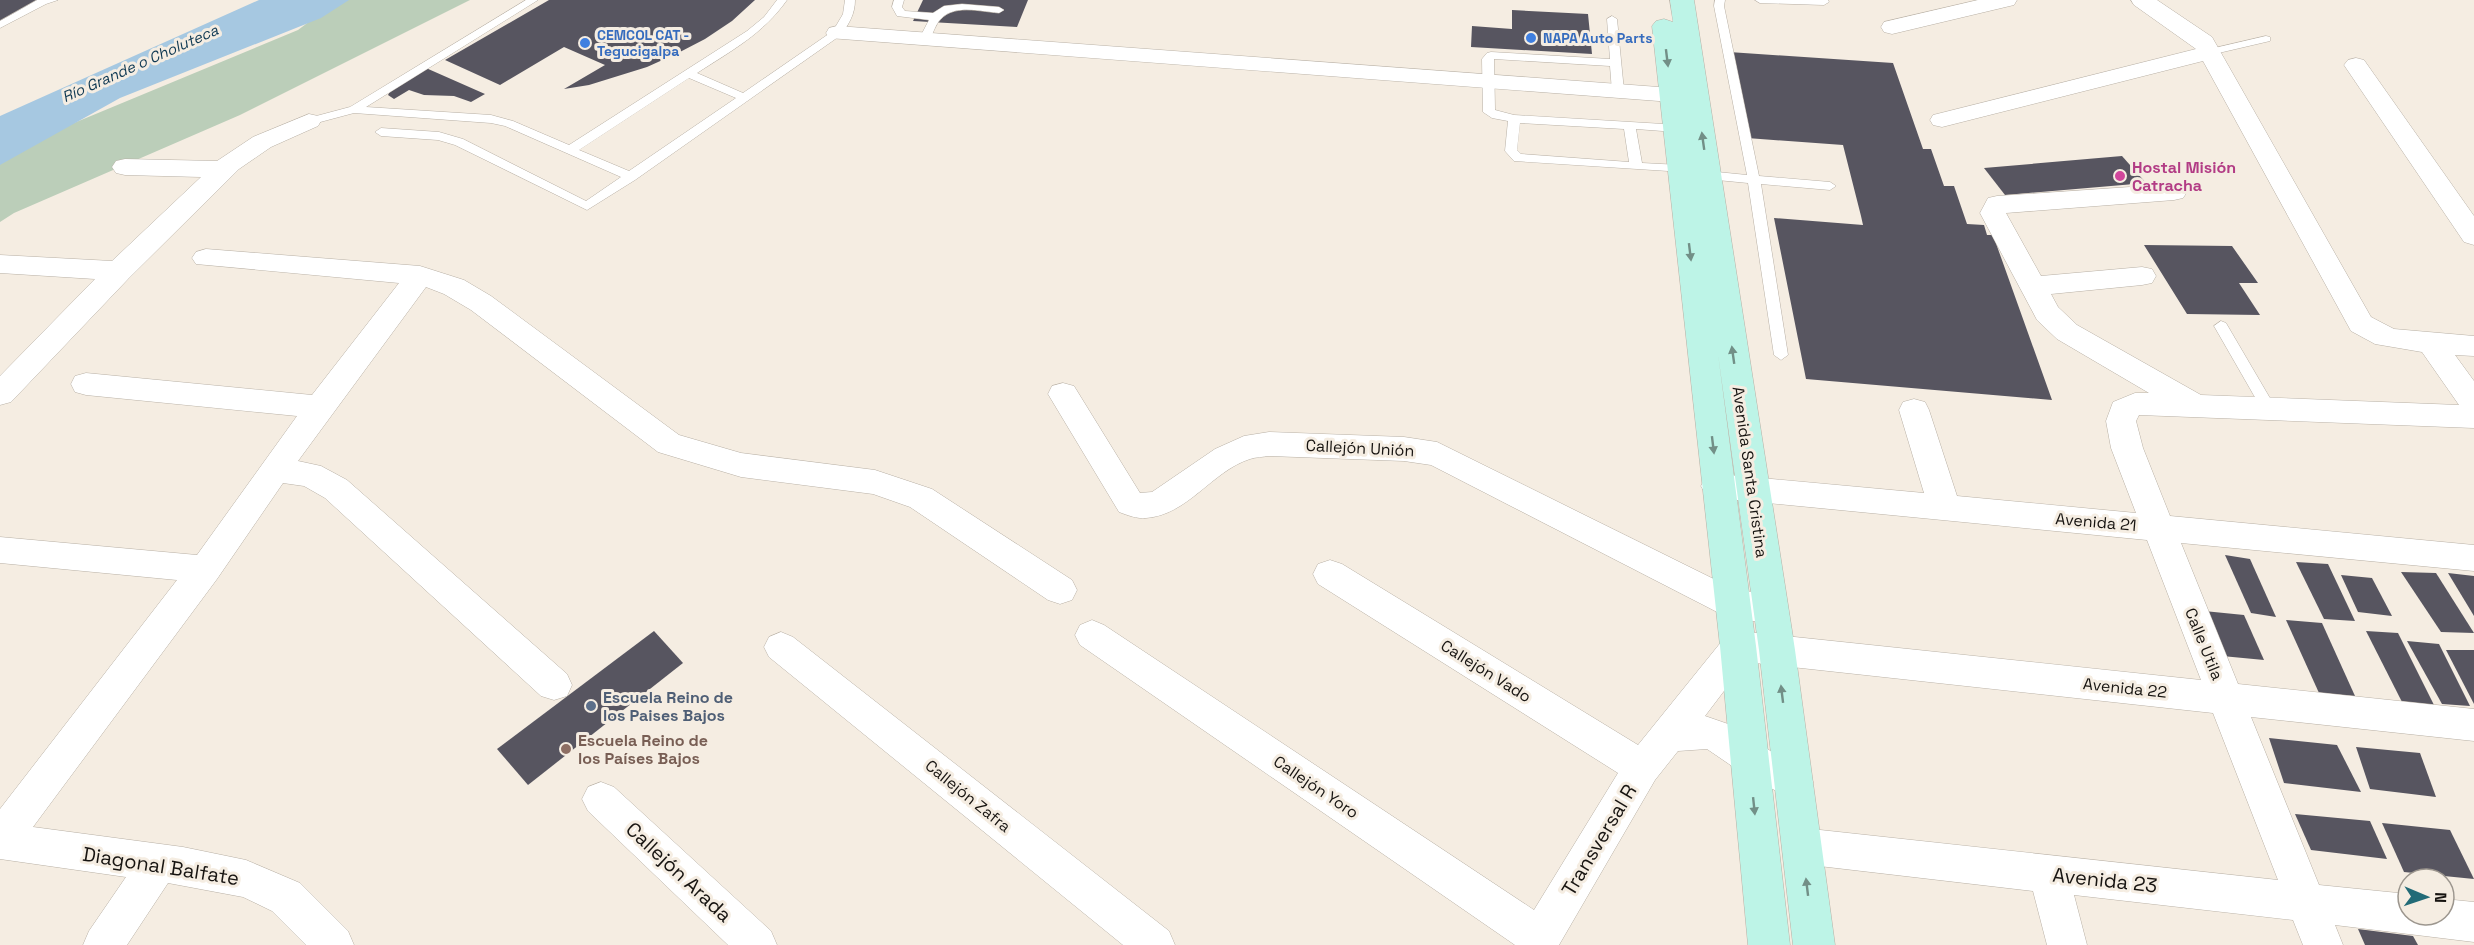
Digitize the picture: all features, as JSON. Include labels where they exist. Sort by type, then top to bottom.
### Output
[{"type":"street","name":"Avenida Santa Cristina","points":[[1660,0],[1676,128],[1694,172],[1752,490],[1777,650],[1814,945]]},
{"type":"street","name":"Avenida Santa Cristina","points":[[1682,0],[1718,486],[1738,646],[1768,945]]},
{"type":"street","points":[[1892,27],[2006,0]]},
{"type":"street","points":[[2142,0],[2204,42],[2361,324],[2369,332],[2382,337],[2474,345]]},
{"type":"street","points":[[837,33],[1672,95]]},
{"type":"street","points":[[1942,120],[2210,52]]},
{"type":"street","points":[[2356,65],[2474,236]]},
{"type":"street","points":[[4,386],[224,169],[262,142],[309,121]]},
{"type":"street","points":[[124,167],[224,169]]},
{"type":"street","points":[[2174,192],[1997,204],[1993,213],[2047,313],[2067,332],[2196,407],[2474,417]]},
{"type":"street","points":[[206,258],[420,275],[454,287],[481,303],[669,444],[741,465],[875,482],[921,498],[1060,590]]},
{"type":"street","points":[[0,264],[120,271]]},
{"type":"street","points":[[0,841],[205,569],[320,407],[420,275]]},
{"type":"street","points":[[2034,286],[2142,276]]},
{"type":"street","points":[[2431,343],[2474,403]]},
{"type":"street","points":[[86,384],[320,407]]},
{"type":"street","name":"Callejón Unión","points":[[1063,394],[1130,503],[1144,506],[1160,503],[1226,457],[1244,448],[1269,444],[1404,449],[1437,454],[1731,603],[1770,608]]},
{"type":"street","name":"Calle Utila","points":[[2196,407],[2135,404],[2124,410],[2121,421],[2127,448],[2322,945]]},
{"type":"street","points":[[1914,410],[1945,508]]},
{"type":"street","points":[[277,470],[310,475],[336,489],[554,686]]},
{"type":"street","name":"Avenida 21","points":[[1718,486],[2474,558]]},
{"type":"street","points":[[0,550],[205,569]]},
{"type":"street","name":"Callejón Vado","points":[[1330,574],[1642,768]]},
{"type":"street","name":"Callejón Yoro","points":[[1092,635],[1538,941]]},
{"type":"street","points":[[1738,646],[1777,650]]},
{"type":"street","name":"Transversal R","points":[[1538,941],[1642,768],[1738,646]]},
{"type":"street","name":"Callejón Zafra","points":[[781,647],[1155,945]]},
{"type":"street","name":"Avenida 22","points":[[1777,650],[2474,725]]},
{"type":"street","points":[[1666,738],[1692,731],[1711,732],[1736,746],[1749,758],[1794,782]]},
{"type":"street","name":"Callejón Arada","points":[[601,799],[757,945]]},
{"type":"street","name":"Diagonal Balfate","points":[[0,841],[158,863],[246,879],[286,897],[334,945]]},
{"type":"street","name":"Avenida 23","points":[[1802,846],[2396,913]]},
{"type":"street","points":[[103,945],[158,863]]},
{"type":"street","points":[[2048,874],[2067,945]]},
{"type":"street","points":[[2456,920],[2474,922]]},
{"type":"lane","points":[[0,25],[43,2],[53,0]]},
{"type":"lane","points":[[354,110],[533,0]]},
{"type":"lane","points":[[572,150],[751,33],[768,19],[782,0]]},
{"type":"lane","points":[[381,132],[439,136],[459,142],[588,206],[837,33],[847,20],[850,5],[860,0]]},
{"type":"lane","points":[[898,0],[897,7],[901,14],[936,17]]},
{"type":"lane","points":[[1720,0],[1719,6],[1754,179],[1781,355]]},
{"type":"lane","points":[[1760,0],[1824,3]]},
{"type":"lane","points":[[924,39],[936,17],[943,11],[999,10]]},
{"type":"lane","points":[[1612,19],[1618,91]]},
{"type":"lane","points":[[2210,52],[2266,39]]},
{"type":"lane","points":[[1616,63],[1496,54],[1488,59],[1489,112],[1496,116],[1514,119],[1676,128]]},
{"type":"lane","points":[[687,74],[744,97]]},
{"type":"lane","points":[[309,121],[354,110],[491,119],[508,123],[631,177]]},
{"type":"lane","points":[[1514,119],[1511,151],[1518,158],[1636,166],[1830,186]]},
{"type":"lane","points":[[1630,126],[1636,166]]},
{"type":"lane","points":[[2221,326],[2269,409]]},
{"type":"green space","points":[[338,0],[470,0],[240,115],[14,213],[0,222],[0,160],[45,135],[298,30]]},
{"type":"water","name":"Río Grande o Choluteca","points":[[259,0],[349,0],[321,18],[120,98],[0,165],[0,116]]},
{"type":"building","points":[[0,0],[41,0],[0,21]]},
{"type":"building","name":"CEMCOL CAT - Tegucigalpa","points":[[549,0],[755,0],[732,21],[678,53],[647,67],[589,85],[564,89],[605,65],[564,47],[500,85],[445,60]]},
{"type":"building","points":[[923,0],[1028,0],[1017,27],[913,21]]},
{"type":"building","name":"NAPA Auto Parts","points":[[1512,10],[1588,14],[1592,54],[1471,47],[1472,26],[1512,29]]},
{"type":"building","points":[[1729,52],[1893,63],[1923,149],[1931,149],[1944,186],[1954,186],[1967,224],[1984,225],[1987,235],[1993,235],[2052,400],[1806,379],[1774,218],[1863,225],[1861,216],[1843,145],[1747,138]]},
{"type":"building","points":[[426,68],[485,94],[471,102],[454,96],[424,95],[409,90],[394,99],[388,95],[392,88]]},
{"type":"building","points":[[2122,156],[2146,183],[2005,195],[1984,168]]},
{"type":"building","points":[[2144,245],[2232,246],[2258,283],[2239,283],[2260,315],[2187,314]]},
{"type":"building","points":[[2225,555],[2250,559],[2276,617],[2251,613]]},
{"type":"building","points":[[2296,562],[2328,564],[2355,621],[2324,619]]},
{"type":"building","points":[[2401,572],[2436,573],[2474,633],[2441,632]]},
{"type":"building","points":[[2448,573],[2474,576],[2474,616]]},
{"type":"building","points":[[2341,575],[2372,578],[2392,616],[2358,612]]},
{"type":"building","points":[[2204,611],[2244,615],[2264,660],[2222,656]]},
{"type":"building","points":[[2286,620],[2322,623],[2355,696],[2319,693]]},
{"type":"building","name":"Escuela Reino de los Paises Bajos","points":[[654,631],[683,663],[528,785],[497,749]]},
{"type":"building","points":[[2366,631],[2398,633],[2435,707],[2402,702]]},
{"type":"building","points":[[2407,641],[2439,644],[2470,706],[2442,704]]},
{"type":"building","points":[[2446,650],[2474,650],[2474,704]]},
{"type":"building","points":[[2269,738],[2337,745],[2361,792],[2284,783]]},
{"type":"building","points":[[2356,747],[2420,753],[2436,797],[2370,789]]},
{"type":"building","points":[[2295,814],[2370,821],[2387,859],[2311,850]]},
{"type":"building","points":[[2382,823],[2450,830],[2474,879],[2456,877],[2456,867],[2402,867]]},
{"type":"building","points":[[2358,929],[2413,936],[2418,945],[2365,945]]},
{"type":"place","name":"NAPA Auto Parts","points":[[1531,38]]},
{"type":"place","name":"CEMCOL CAT - Tegucigalpa","points":[[585,43]]},
{"type":"place","name":"Hostal Misión Catracha","points":[[2120,176]]},
{"type":"place","name":"Escuela Reino de los Paises Bajos","points":[[591,706]]},
{"type":"place","name":"Escuela Reino de los Países Bajos","points":[[566,749]]}]
